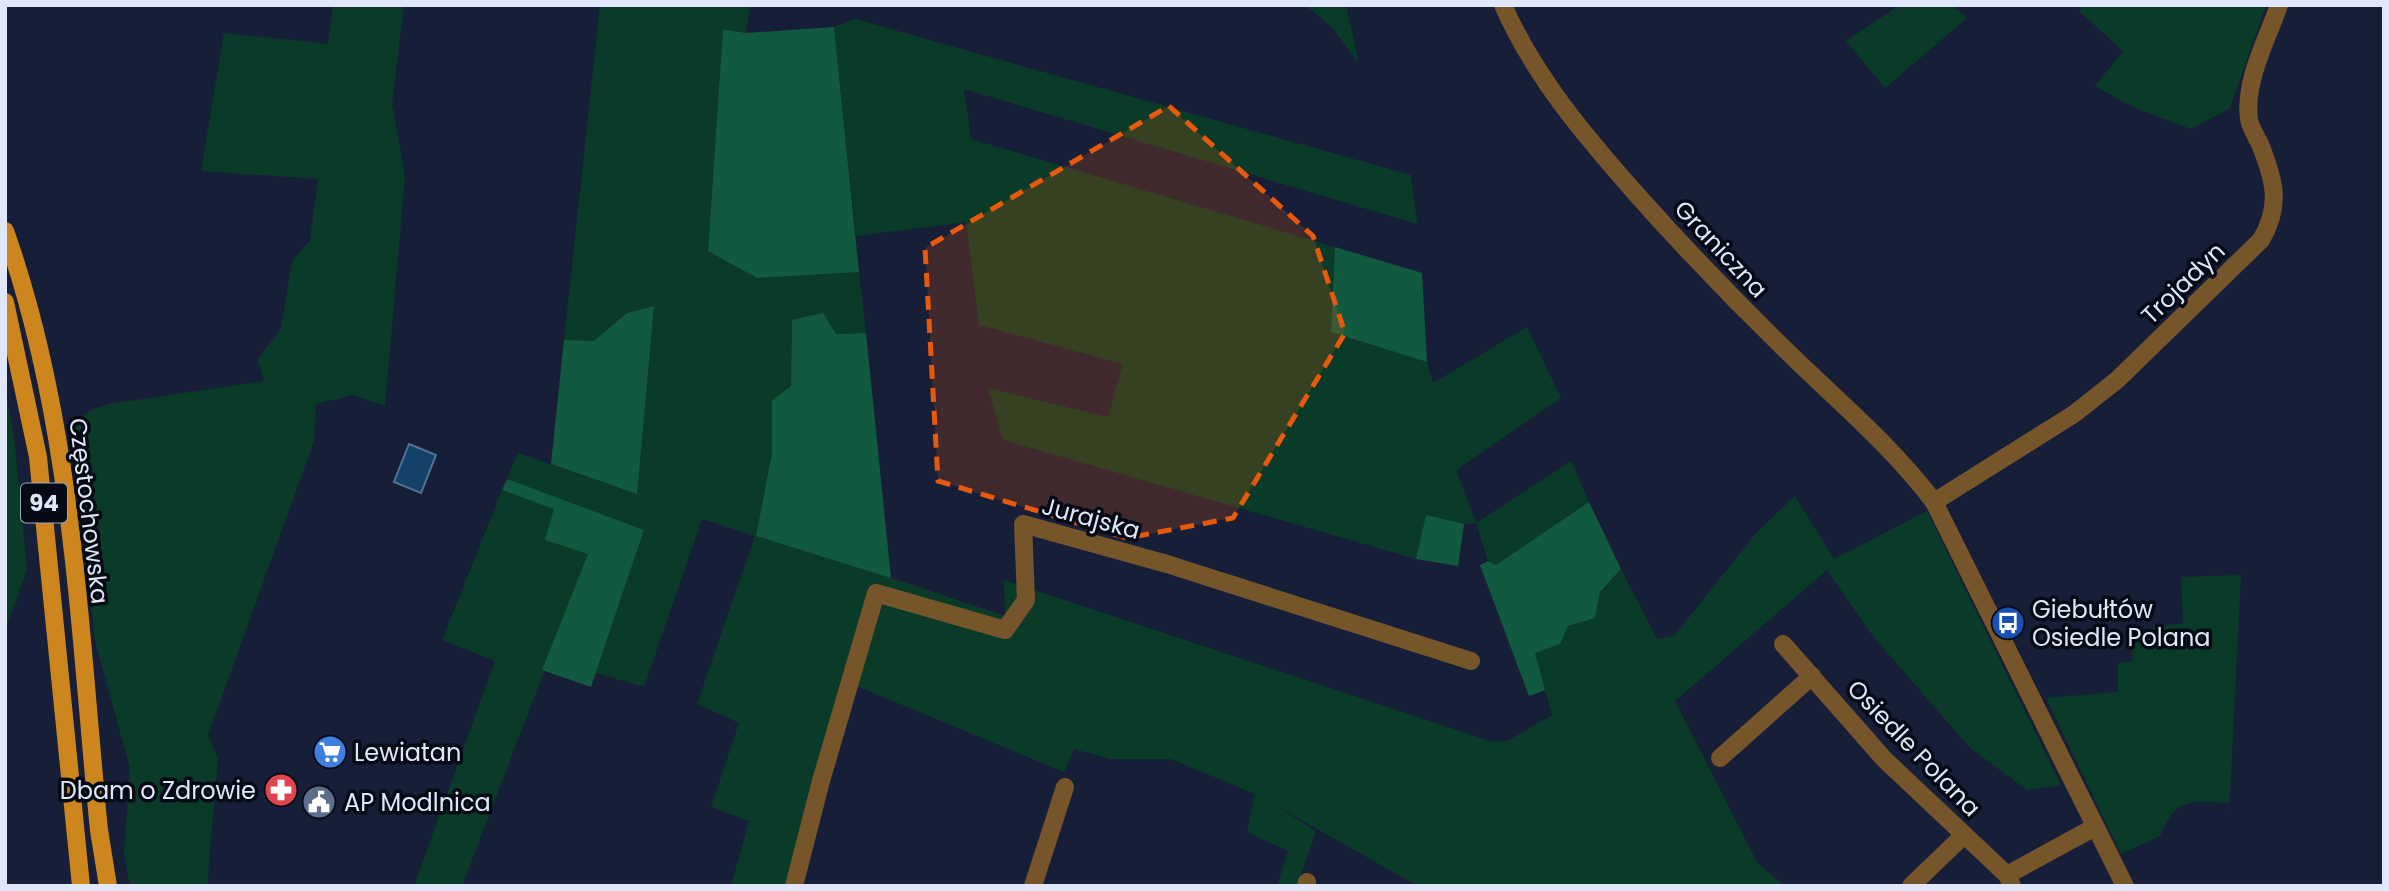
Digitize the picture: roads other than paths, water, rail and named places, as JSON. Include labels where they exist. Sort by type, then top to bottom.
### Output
[{"type":"main road","name":"Częstochowska","points":[[5,231],[38,345],[59,456],[99,830],[108,886]]},
{"type":"main road","name":"Częstochowska","points":[[5,302],[27,393],[40,470],[81,886]]},
{"type":"street","name":"Graniczna","points":[[1503,5],[1521,43],[1546,85],[1609,163],[1728,293],[1899,457],[1934,502],[2125,886]]},
{"type":"street","name":"Trojadyn","points":[[1934,502],[2074,414],[2117,380],[2261,240],[2271,224],[2276,195],[2265,157],[2249,120],[2250,92],[2279,5]]},
{"type":"street","name":"Jurajska","points":[[794,886],[821,781],[876,593],[1005,630],[1026,600],[1023,524],[1167,564],[1471,662]]},
{"type":"street","name":"Osiedle Polana","points":[[1783,644],[1884,759],[2009,880]]},
{"type":"street","points":[[1720,758],[1812,676]]},
{"type":"street","points":[[1032,886],[1065,788]]},
{"type":"street","points":[[2009,880],[2095,827]]},
{"type":"street","points":[[1911,886],[1964,835]]},
{"type":"water","points":[[409,444],[436,455],[421,493],[394,482]]},
{"type":"place","name":"Giebułtów Osiedle Polana","points":[[2008,623]]},
{"type":"place","name":"Lewiatan","points":[[330,752]]},
{"type":"place","name":"Dbam o Zdrowie","points":[[281,790]]},
{"type":"place","name":"AP Modlnica","points":[[319,802]]}]
